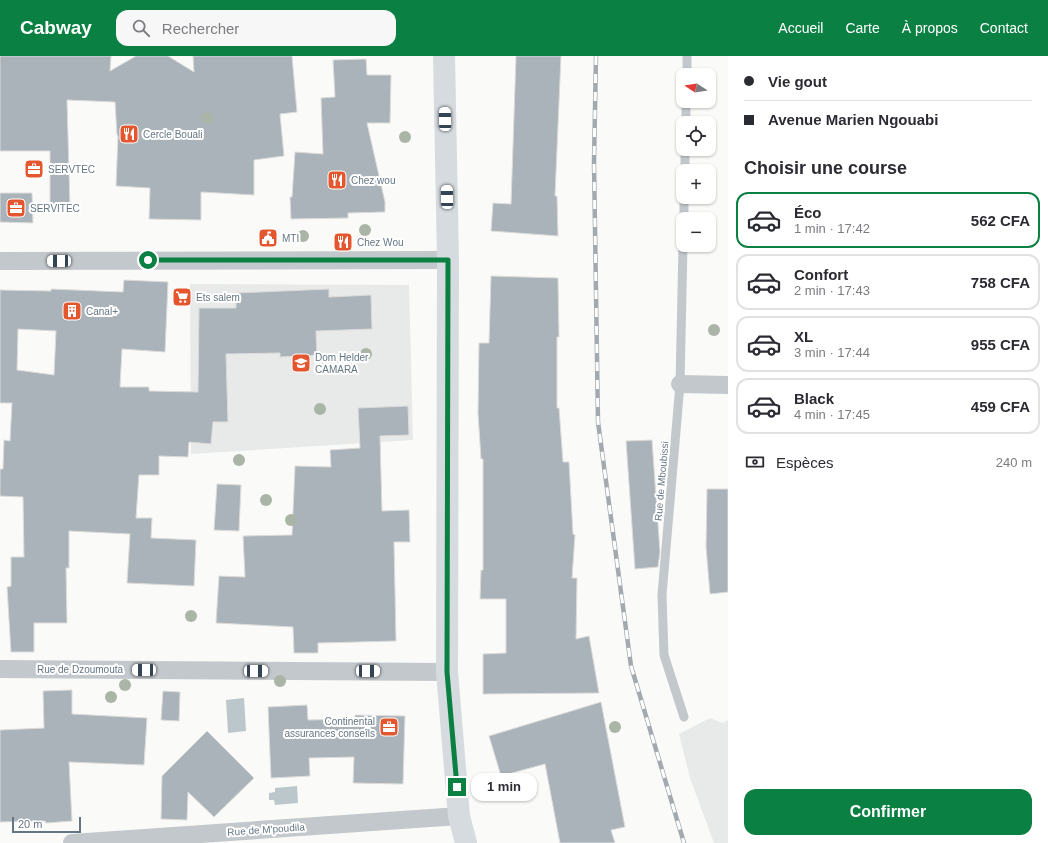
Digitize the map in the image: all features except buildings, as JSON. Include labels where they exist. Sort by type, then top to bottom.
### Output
[{"type":"street","points":[[444,56],[448,260],[447,672],[459,816],[466,843]]},
{"type":"street","points":[[0,261],[448,260]]},
{"type":"street","points":[[680,384],[728,385]]},
{"type":"street","name":"Rue de Dzoumouta","points":[[0,669],[447,672]]},
{"type":"street","name":"Rue de M'poudila","points":[[72,843],[459,816]]},
{"type":"lane","points":[[687,56],[687,68]]},
{"type":"lane","name":"Rue de Mboubissi","points":[[683,252],[680,384],[662,595],[664,655],[684,717]]},
{"type":"shaded area","name":"Dom Helder CAMARA","points":[[190,284],[409,285],[413,440],[191,454]]},
{"type":"shaded area","points":[[244,698],[246,731],[228,733],[226,700]]},
{"type":"shaded area","points":[[710,718],[723,723],[728,720],[728,843],[714,843],[690,778],[679,734]]},
{"type":"shaded area","points":[[297,786],[298,803],[275,805],[274,800],[269,800],[269,793],[275,792],[275,788]]},
{"type":"railway","points":[[596,56],[594,163],[598,422],[631,666],[684,843]]},
{"type":"place","name":"Cercle Bouali","points":[[129,134]]},
{"type":"place","name":"SERVTEC","points":[[34,169]]},
{"type":"place","name":"Chez wou","points":[[337,180]]},
{"type":"place","name":"SERVITEC","points":[[16,208]]},
{"type":"place","name":"MTI","points":[[268,238]]},
{"type":"place","name":"Chez Wou","points":[[343,242]]},
{"type":"place","name":"Ets salem","points":[[182,297]]},
{"type":"place","name":"Canal+","points":[[72,311]]},
{"type":"place","name":"Dom Helder CAMARA","points":[[301,363]]},
{"type":"place","name":"Continental assurances conseîls","points":[[389,727]]},
{"type":"route","points":[[148,260],[448,260],[447,672],[457,787]]}]
